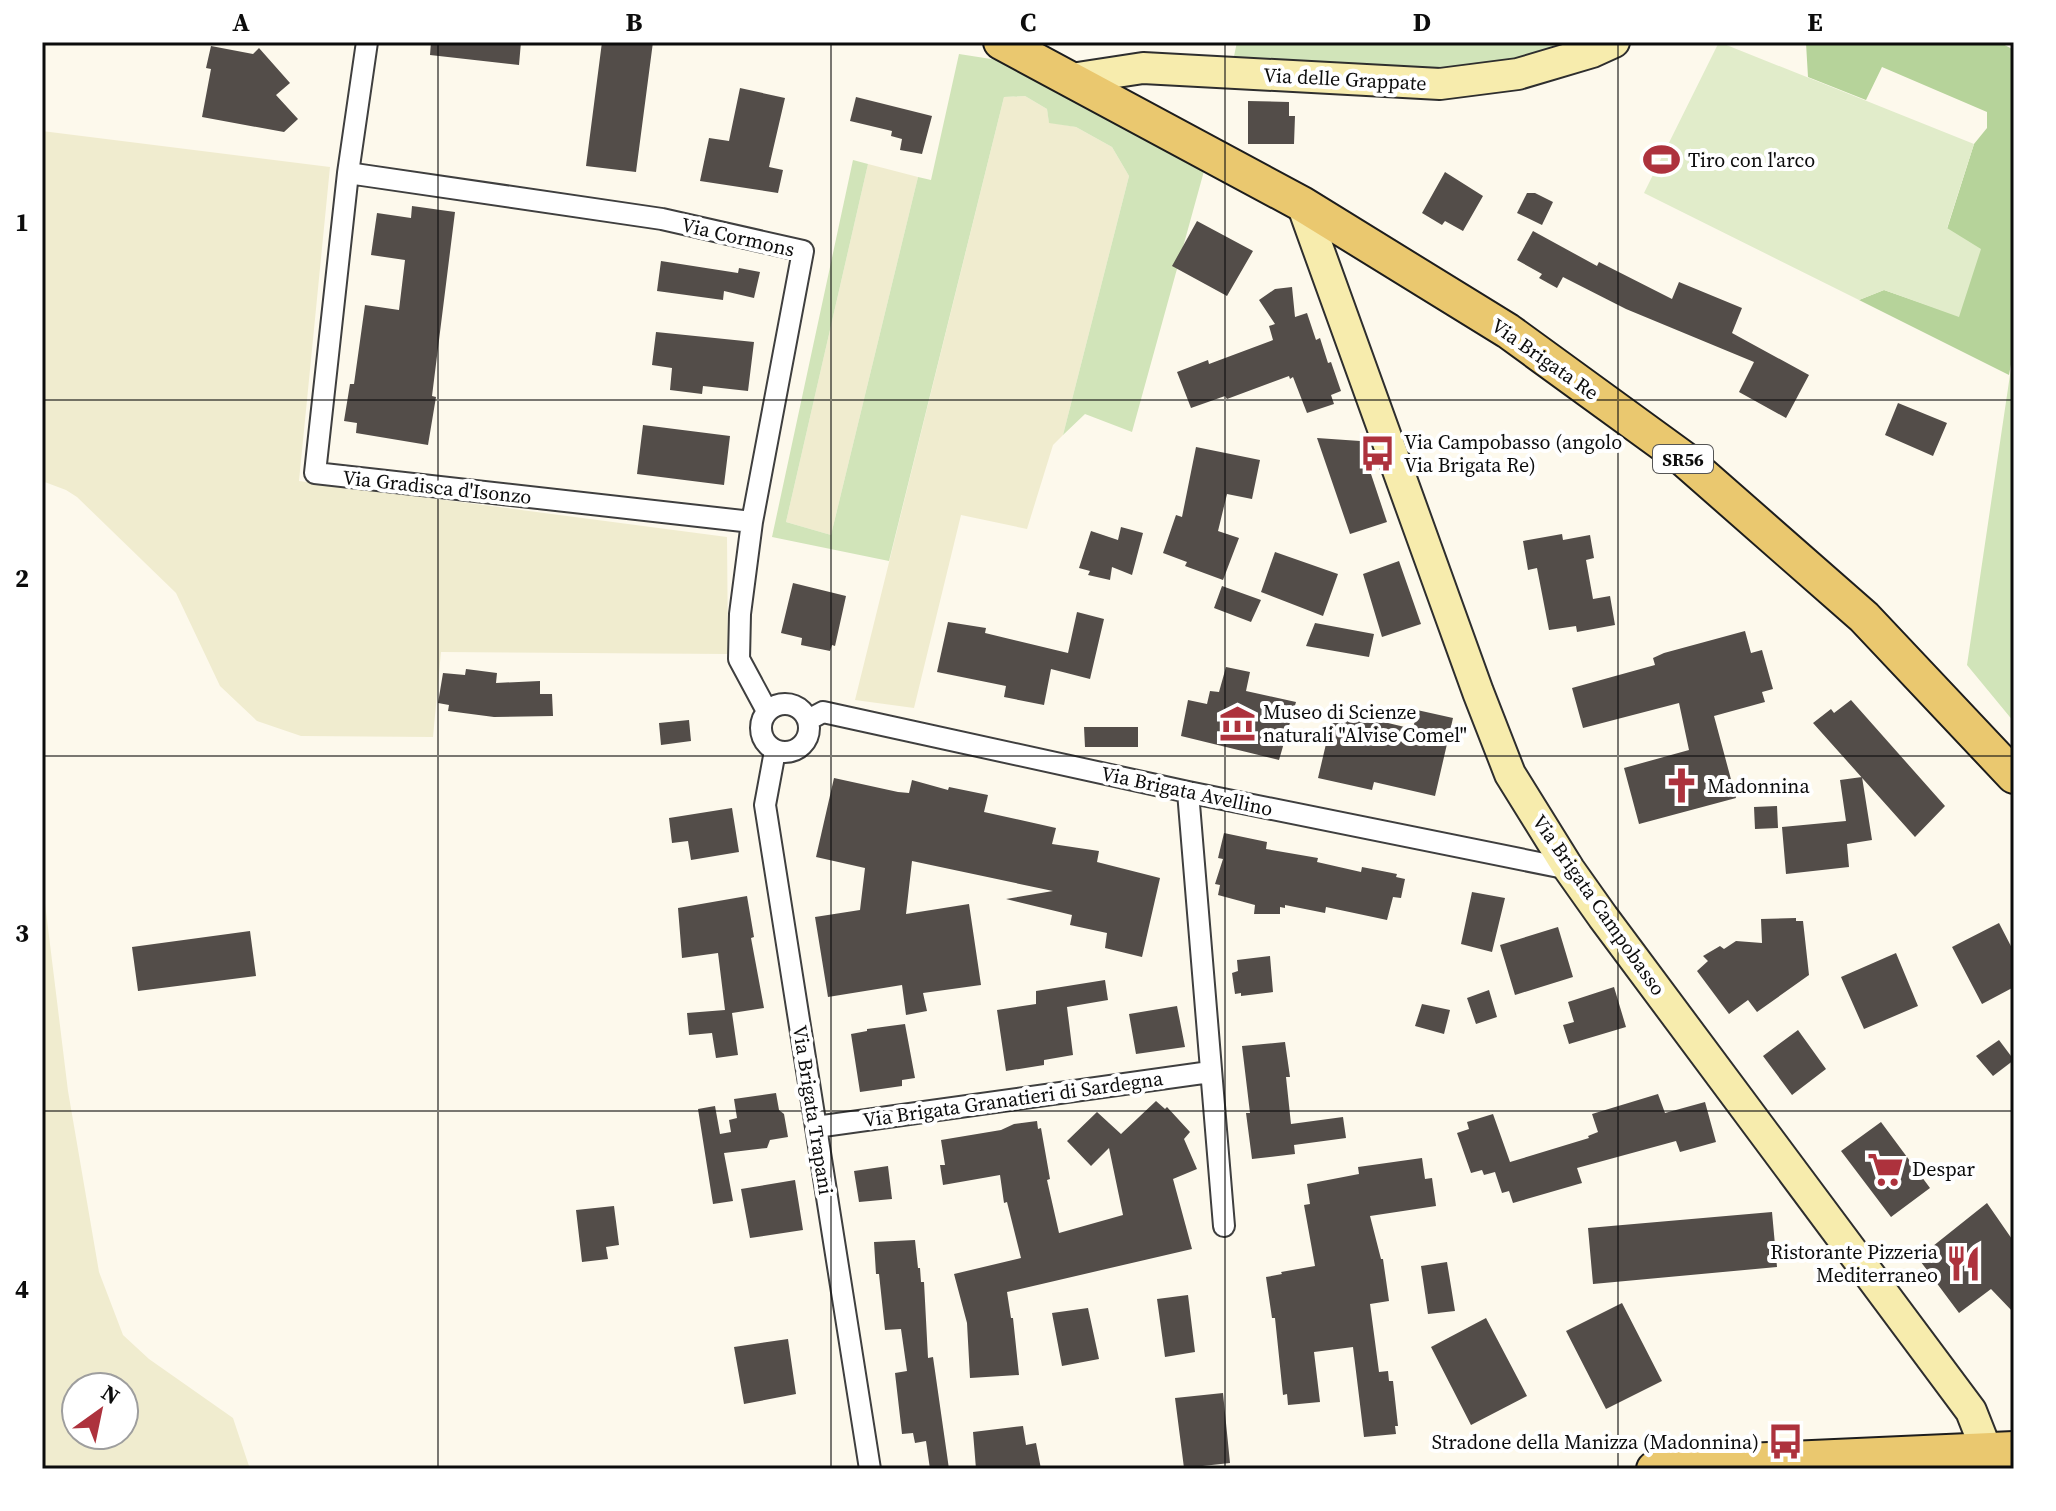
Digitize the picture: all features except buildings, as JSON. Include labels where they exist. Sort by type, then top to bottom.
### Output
[{"type":"main road","name":"Via Brigata Re","points":[[1001,42],[1302,204],[1508,331],[1684,459],[1864,617],[2014,776]]},
{"type":"main road","name":"Via delle Grappate","points":[[1071,79],[1143,68],[1440,84],[1518,74],[1592,52],[1614,42]]},
{"type":"main road","name":"Via Brigata Campobasso","points":[[1302,204],[1510,774],[1569,869],[2000,1449]]},
{"type":"main road","points":[[1654,1469],[2000,1449]]},
{"type":"street","name":"Via Gradisca d'Isonzo","points":[[367,42],[348,173],[315,473],[752,522]]},
{"type":"street","name":"Via Cormons","points":[[348,173],[662,219],[803,251],[752,522],[740,614],[739,659],[767,711]]},
{"type":"street","points":[[767,711],[785,704],[803,712],[808,720],[809,730],[800,747],[793,751],[775,751]]},
{"type":"street","name":"Via Brigata Trapani","points":[[767,711],[760,728],[762,738],[775,751],[765,805],[870,1469]]},
{"type":"street","name":"Via Brigata Avellino","points":[[808,720],[823,712],[1188,792],[1569,869]]},
{"type":"street","points":[[1188,792],[1224,1226]]},
{"type":"street","name":"Via Brigata Granatieri di Sardegna","points":[[816,1127],[1210,1072]]},
{"type":"shaded area","points":[[1025,96],[1047,109],[1049,122],[1076,127],[1112,147],[1129,176],[1063,435],[1053,445],[1027,529],[961,515],[914,708],[855,700],[1004,97]]},
{"type":"shaded area","points":[[42,131],[330,167],[299,481],[727,537],[728,654],[441,652],[433,737],[301,736],[257,721],[220,686],[176,593],[77,497],[42,481]]},
{"type":"shaded area","points":[[868,164],[918,177],[831,535],[786,522]]},
{"type":"shaded area","points":[[42,879],[68,1091],[99,1272],[123,1335],[149,1359],[233,1418],[250,1469],[42,1469]]},
{"type":"green space","points":[[1237,42],[1579,42],[1519,61],[1430,72],[1233,61]]},
{"type":"green space","points":[[1719,42],[1974,144],[1947,228],[1981,249],[1959,317],[1884,290],[1859,300],[1644,193]]},
{"type":"green space","points":[[1801,42],[1999,42],[2014,50],[2014,348],[2009,375],[1859,300],[1884,290],[1959,316],[1947,229],[1974,144],[1987,128],[1987,112],[1882,67],[1866,100],[1808,77],[1806,43]]},
{"type":"green space","points":[[959,54],[1004,61],[1204,171],[1132,432],[1085,414],[1063,435],[1129,176],[1112,147],[1076,127],[1049,123],[1047,109],[1025,96],[1004,97],[889,561],[772,537],[853,160],[868,164],[786,522],[831,535],[918,177],[931,180]]},
{"type":"green space","points":[[2014,348],[2014,722],[1967,665]]},
{"type":"place","name":"Tiro con l'arco","points":[[1662,160]]},
{"type":"place","name":"Via Campobasso (angolo Via Brigata Re)","points":[[1378,453]]},
{"type":"place","name":"Museo di Scienze naturali \"Alvise Comel\"","points":[[1237,724]]},
{"type":"place","name":"Madonnina","points":[[1681,786]]},
{"type":"place","name":"Despar","points":[[1886,1169]]},
{"type":"place","name":"Ristorante Pizzeria Mediterraneo","points":[[1964,1264]]},
{"type":"place","name":"Stradone della Manizza (Madonnina)","points":[[1785,1442]]}]
